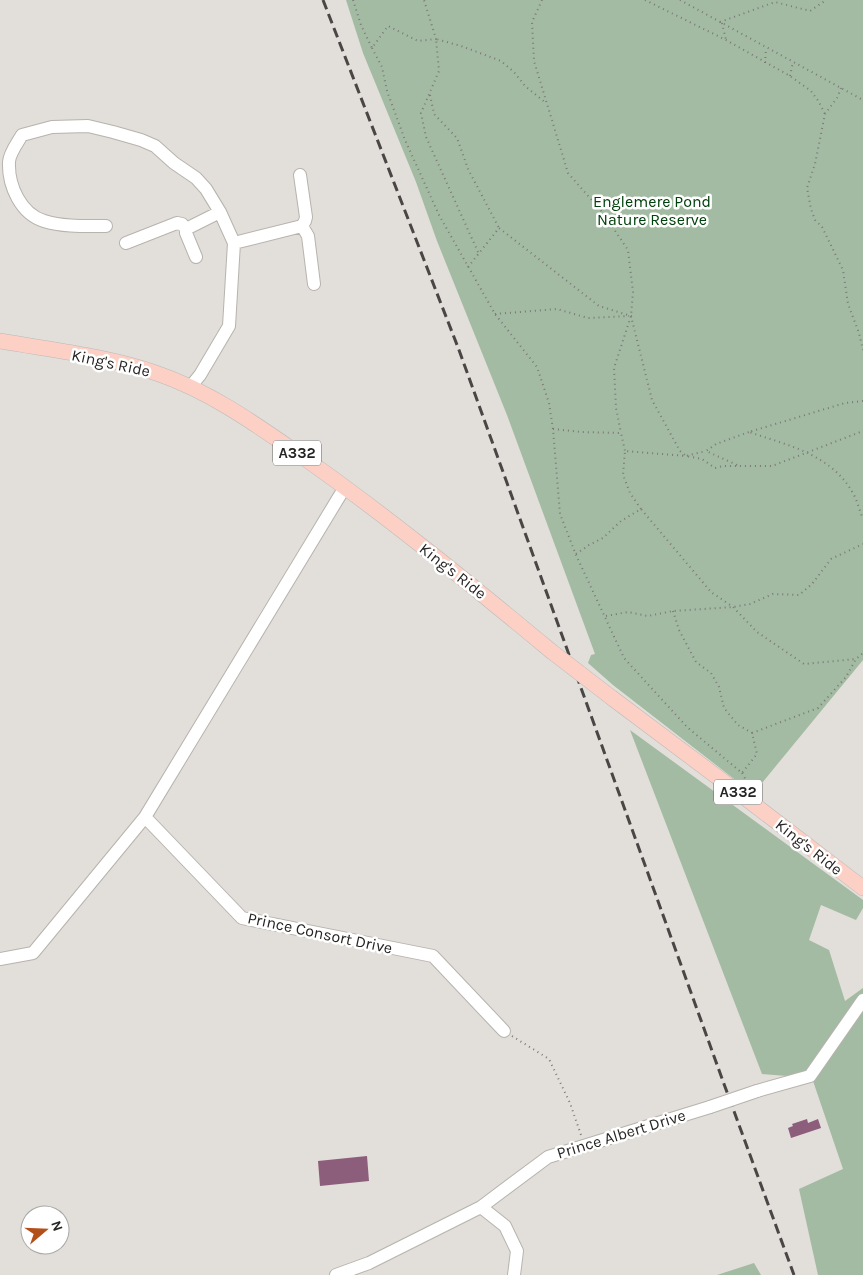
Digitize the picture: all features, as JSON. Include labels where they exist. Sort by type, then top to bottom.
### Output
[{"type":"main road","name":"King's Ride","points":[[0,341],[139,367],[191,386],[226,405],[345,487],[471,585],[551,651],[863,888]]},
{"type":"street","points":[[106,226],[76,226],[43,221],[20,206],[12,186],[8,161],[22,135],[52,127],[88,126],[141,140],[155,146],[174,163],[196,178],[206,189],[220,212],[234,243],[229,326],[200,375],[191,386]]},
{"type":"street","points":[[234,243],[302,226],[306,221],[306,217],[300,175]]},
{"type":"street","points":[[186,229],[220,212]]},
{"type":"street","points":[[126,243],[177,223],[182,224],[186,229],[196,257]]},
{"type":"street","points":[[302,226],[308,236],[314,284]]},
{"type":"street","points":[[0,959],[33,953],[145,817],[345,487]]},
{"type":"street","name":"Prince Consort Drive","points":[[145,817],[242,918],[433,956],[504,1031]]},
{"type":"street","name":"Prince Albert Drive","points":[[336,1275],[369,1263],[481,1207],[548,1157],[710,1107],[757,1090],[810,1076],[863,1000]]},
{"type":"street","points":[[481,1207],[505,1226],[517,1252],[514,1275]]},
{"type":"path","points":[[353,0],[362,26],[382,67],[387,91],[405,140],[439,215],[496,314],[538,367],[554,429],[560,514],[576,555],[624,658],[687,727],[742,773],[757,754],[752,734],[738,725],[724,708],[719,687],[711,673],[696,662],[679,630],[673,610]]},
{"type":"path","points":[[424,0],[436,39],[439,71],[421,113],[426,136],[479,253]]},
{"type":"path","points":[[542,0],[532,22],[534,61],[568,173],[603,213],[628,250],[633,292],[631,316],[614,368],[616,408],[625,451],[623,475],[630,493],[641,509],[711,592],[733,607],[757,632],[804,664],[856,659]]},
{"type":"path","points":[[645,0],[726,40],[790,76],[812,91],[820,102],[825,114]]},
{"type":"path","points":[[680,0],[863,100]]},
{"type":"path","points":[[721,23],[774,2],[810,11],[826,0]]},
{"type":"path","points":[[721,23],[726,40]]},
{"type":"path","points":[[372,48],[388,26],[418,41],[436,39],[461,46],[501,62],[514,72],[525,86],[546,103]]},
{"type":"path","points":[[765,63],[766,47]]},
{"type":"path","points":[[790,76],[793,62]]},
{"type":"path","points":[[841,88],[837,98],[825,114],[815,164],[807,188],[810,209],[815,220],[822,227],[843,270],[848,304],[863,350]]},
{"type":"path","points":[[430,93],[434,114],[457,138],[468,169],[500,228],[599,306],[631,316]]},
{"type":"path","points":[[468,266],[500,228]]},
{"type":"path","points":[[496,314],[557,309],[588,318],[631,316]]},
{"type":"path","points":[[631,316],[652,400],[680,451],[686,456]]},
{"type":"path","points":[[686,456],[706,451],[716,444],[749,432],[845,403],[863,401]]},
{"type":"path","points":[[554,429],[621,433]]},
{"type":"path","points":[[625,451],[702,459],[715,468],[723,466],[772,466],[863,431]]},
{"type":"path","points":[[749,432],[809,453],[833,468],[854,496],[863,519]]},
{"type":"path","points":[[706,451],[738,466]]},
{"type":"path","points":[[576,555],[589,545],[603,538],[621,521],[641,509]]},
{"type":"path","points":[[606,616],[628,612],[648,616],[673,610],[733,607],[750,604],[773,594],[799,595],[812,584],[831,559],[863,544]]},
{"type":"path","points":[[752,734],[818,708],[846,677],[856,659],[863,653]]},
{"type":"path","points":[[504,1031],[549,1059],[570,1103],[585,1146]]},
{"type":"green space","name":"Englemere Pond Nature Reserve","points":[[346,0],[863,0],[863,660],[757,789],[756,796],[613,685],[588,663],[591,655],[595,654],[507,415],[437,241],[416,182],[363,53]]},
{"type":"green space","points":[[630,730],[863,900],[863,908],[856,920],[821,905],[809,940],[829,950],[845,1001],[863,988],[863,1275],[818,1275],[799,1189],[843,1169],[812,1078],[762,1074]]},
{"type":"green space","points":[[754,1263],[761,1275],[717,1275]]},
{"type":"building","points":[[807,1119],[808,1123],[818,1119],[821,1128],[791,1138],[788,1128],[793,1126],[792,1124]]},
{"type":"building","points":[[367,1156],[369,1181],[320,1186],[318,1161]]},
{"type":"railway","points":[[323,0],[459,350],[794,1275]]}]
